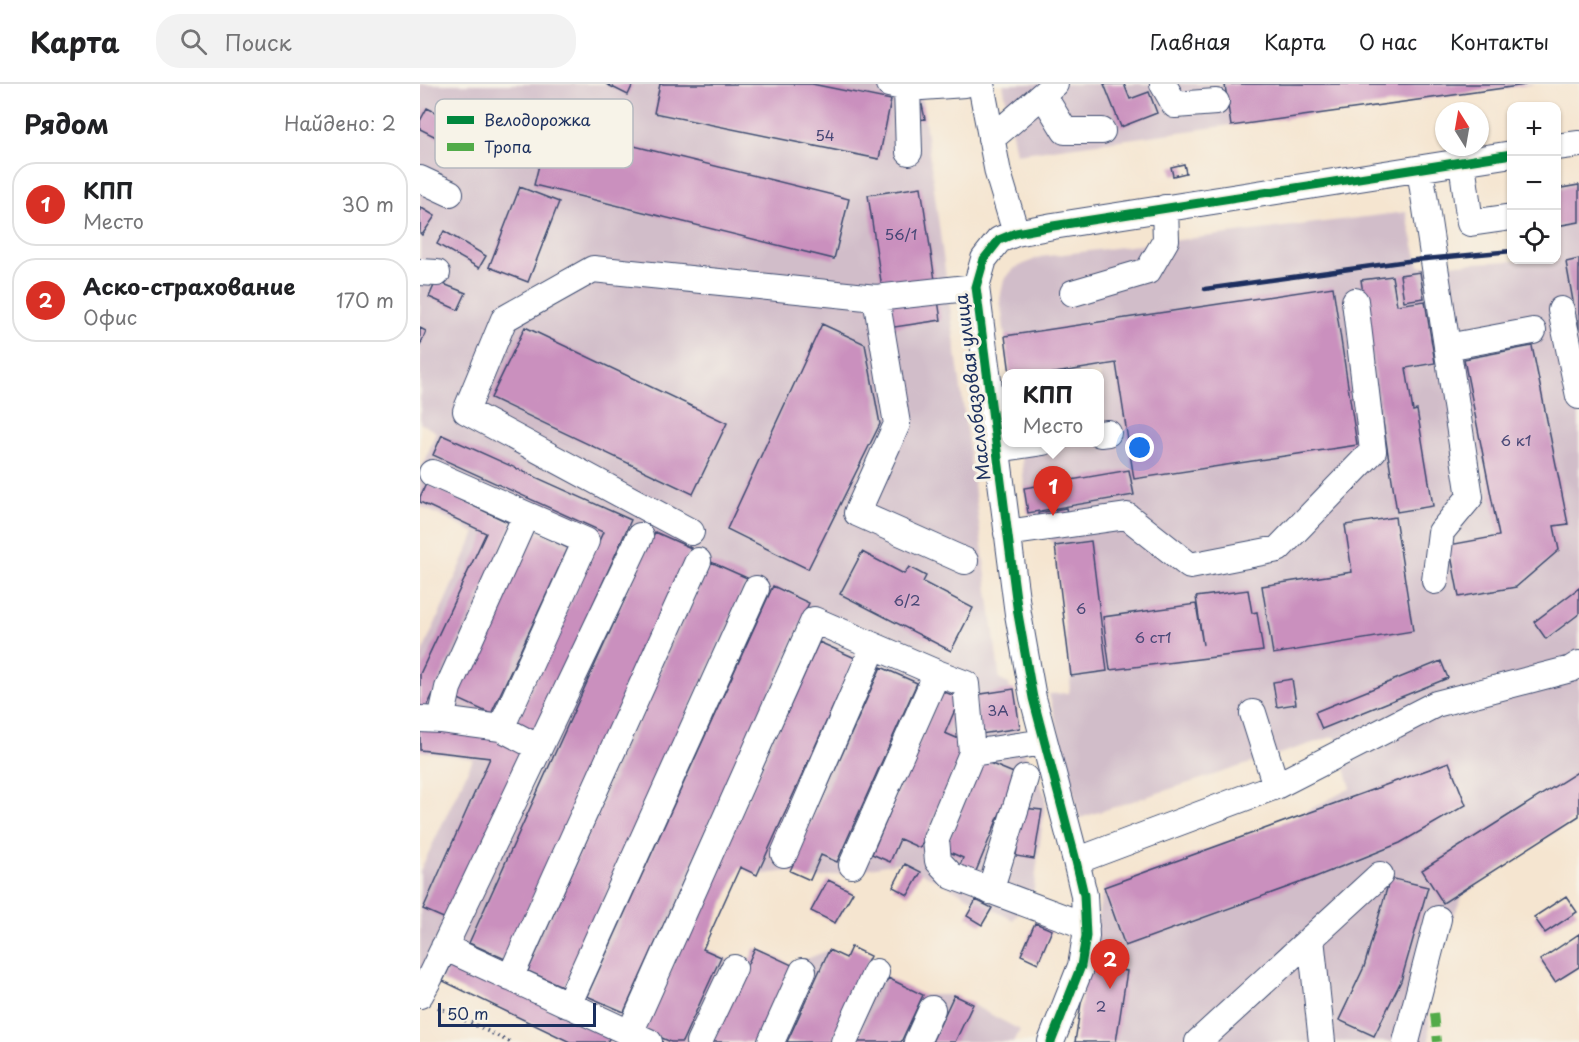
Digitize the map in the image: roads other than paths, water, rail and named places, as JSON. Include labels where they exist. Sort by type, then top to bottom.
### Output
[{"type":"street","points":[[909,152],[898,86],[965,84]]},
{"type":"street","points":[[981,84],[998,173],[1016,233]]},
{"type":"street","points":[[1163,84],[1175,105],[1216,102]]},
{"type":"street","points":[[992,140],[1049,89],[1065,131],[1102,131]]},
{"type":"street","points":[[1561,146],[1579,144]]},
{"type":"street","name":"Маслобазовая улица","points":[[1051,1042],[1081,966],[1086,936],[1084,895],[1033,698],[1018,614],[976,287],[984,259],[999,240],[1016,233],[1507,155]]},
{"type":"street","points":[[1462,162],[1470,223],[1507,218]]},
{"type":"street","points":[[1420,169],[1470,497],[1441,532],[1435,581]]},
{"type":"street","points":[[420,179],[450,193]]},
{"type":"street","points":[[1073,293],[1148,271],[1166,240],[1165,208]]},
{"type":"street","points":[[691,532],[466,411],[504,319],[593,269],[876,298],[976,287]]},
{"type":"street","points":[[876,298],[897,424],[857,513],[964,561]]},
{"type":"street","points":[[1007,533],[1127,516],[1190,566],[1278,549],[1373,451],[1355,301]]},
{"type":"street","points":[[1561,310],[1579,396]]},
{"type":"street","points":[[1447,347],[1533,331]]},
{"type":"street","points":[[997,449],[1010,447]]},
{"type":"street","points":[[432,473],[586,541],[501,728]]},
{"type":"street","points":[[526,515],[447,688],[430,719],[501,728],[539,748]]},
{"type":"street","points":[[425,999],[444,947],[640,536]]},
{"type":"street","points":[[510,978],[698,561]]},
{"type":"street","points":[[568,1005],[756,589]]},
{"type":"street","points":[[444,947],[639,1037],[814,620],[966,684],[972,753],[936,839],[938,861],[952,876],[1086,926]]},
{"type":"street","points":[[784,854],[874,646]]},
{"type":"street","points":[[1076,861],[1276,786],[1436,704],[1576,671]]},
{"type":"street","points":[[852,865],[937,673]]},
{"type":"street","points":[[1253,713],[1276,786]]},
{"type":"street","points":[[972,753],[1044,742]]},
{"type":"street","points":[[990,891],[1025,778]]},
{"type":"street","points":[[1198,1042],[1380,875]]},
{"type":"street","points":[[1406,1042],[1437,919]]},
{"type":"street","points":[[1311,938],[1322,1042]]},
{"type":"street","points":[[699,1042],[734,968]]},
{"type":"street","points":[[771,1042],[803,971]]},
{"type":"street","points":[[844,1042],[876,972]]},
{"type":"street","points":[[917,1042],[932,1009]]},
{"type":"railway","points":[[1205,289],[1415,260],[1507,251]]},
{"type":"place","name":"КПП","points":[[1053,516]]},
{"type":"place","name":"Аско-страхование","points":[[1110,989]]}]
